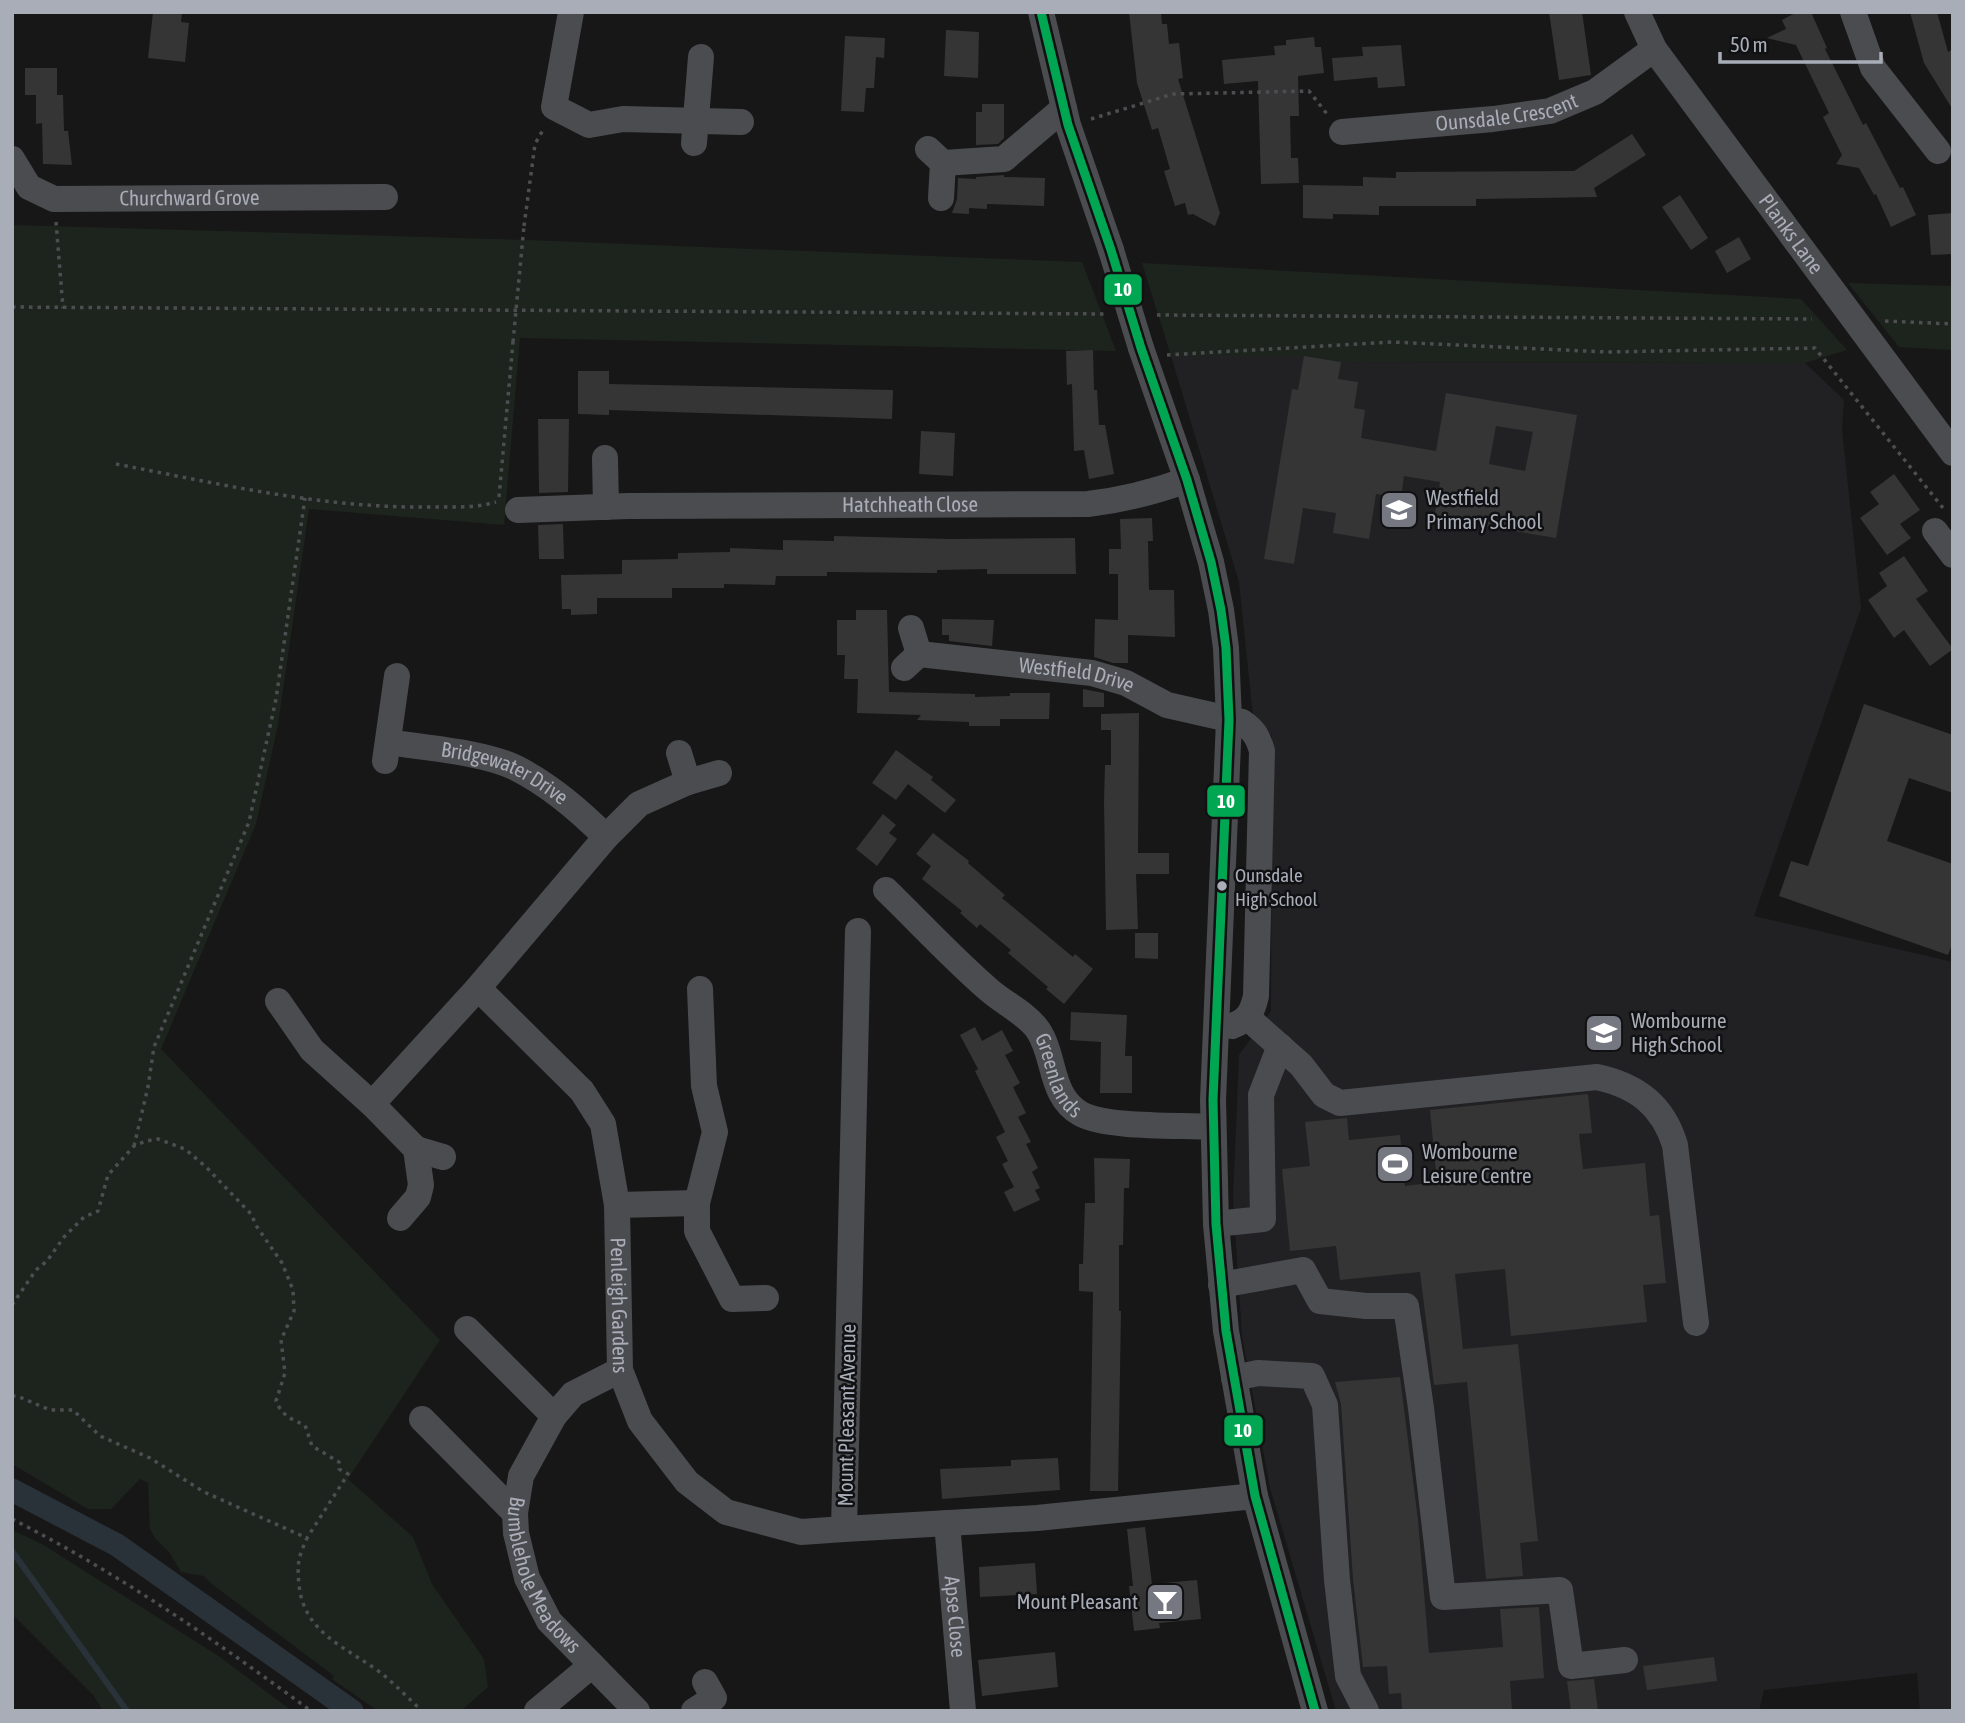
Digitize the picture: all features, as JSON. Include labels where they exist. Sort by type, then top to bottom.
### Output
[{"type":"street","points":[[571,12],[554,107],[589,125],[623,119],[695,131],[741,122]]},
{"type":"street","points":[[1041,12],[1066,117],[1111,250],[1152,351],[1212,562],[1221,610],[1226,648],[1229,720],[1212,1127],[1221,1285],[1255,1496],[1315,1711]]},
{"type":"street","name":"Planks Lane","points":[[1637,12],[1654,49],[1953,453]]},
{"type":"street","points":[[1853,12],[1872,68],[1938,150]]},
{"type":"street","name":"Ounsdale Crescent","points":[[1342,132],[1493,119],[1550,111],[1595,92],[1654,49]]},
{"type":"street","points":[[695,131],[701,57]]},
{"type":"street","points":[[941,198],[935,156],[1004,159],[1066,117]]},
{"type":"street","name":"Churchward Grove","points":[[12,159],[29,187],[54,200],[386,197]]},
{"type":"street","points":[[605,458],[620,514]]},
{"type":"street","name":"Hatchheath Close","points":[[518,510],[620,514],[1088,504],[1123,500],[1187,480]]},
{"type":"street","points":[[1939,520],[1953,555]]},
{"type":"street","name":"Westfield Drive","points":[[911,628],[911,661],[1092,673],[1126,683],[1167,705],[1242,722],[1253,730],[1262,751],[1256,996],[1248,1018]]},
{"type":"street","name":"Bridgewater Drive","points":[[397,676],[387,751],[471,755],[515,767],[575,805],[606,837]]},
{"type":"street","points":[[679,753],[688,782]]},
{"type":"street","points":[[372,1104],[478,988],[606,837],[639,804],[688,782],[719,773]]},
{"type":"street","name":"Greenlands","points":[[886,890],[967,969],[982,1000],[1028,1019],[1039,1031],[1047,1049],[1054,1079],[1065,1100],[1078,1112],[1095,1120],[1212,1127]]},
{"type":"street","name":"Mount Pleasant Avenue","points":[[858,931],[844,1529],[1037,1518],[1255,1496]]},
{"type":"street","name":"Penleigh Gardens","points":[[478,988],[582,1091],[603,1124],[617,1205],[620,1370],[640,1421],[687,1482],[726,1512],[801,1532],[844,1529]]},
{"type":"street","points":[[700,989],[704,1086],[715,1132],[697,1202],[697,1231],[732,1299],[766,1298]]},
{"type":"street","points":[[278,1001],[312,1050],[409,1141],[443,1157]]},
{"type":"street","points":[[1216,1028],[1230,1026],[1248,1018],[1301,1065],[1324,1095],[1340,1103],[1597,1077],[1628,1087],[1659,1111],[1669,1125],[1675,1145],[1696,1323]]},
{"type":"street","points":[[1216,1224],[1263,1219],[1261,1095],[1280,1046]]},
{"type":"street","points":[[400,1217],[418,1196],[421,1185],[409,1141]]},
{"type":"street","points":[[617,1205],[697,1202]]},
{"type":"street","points":[[1221,1285],[1303,1270],[1320,1301],[1366,1306],[1406,1306],[1443,1597],[1560,1590],[1571,1666],[1625,1660]]},
{"type":"street","points":[[467,1329],[554,1416]]},
{"type":"street","name":"Bumblehole Meadows","points":[[620,1370],[573,1394],[554,1416],[521,1476],[515,1513],[516,1533],[527,1578],[549,1622],[637,1711]]},
{"type":"street","points":[[1234,1378],[1258,1373],[1312,1376],[1325,1405],[1337,1580],[1348,1676],[1366,1711]]},
{"type":"street","points":[[422,1419],[515,1513]]},
{"type":"street","name":"Apse Close","points":[[947,1523],[963,1711]]},
{"type":"street","points":[[537,1711],[592,1665]]},
{"type":"street","points":[[694,1711],[714,1698],[705,1682]]},
{"type":"path","points":[[1066,117],[1173,94],[1309,91],[1342,132]]},
{"type":"path","points":[[116,464],[305,498],[406,508],[483,506],[498,502],[524,226],[535,145],[554,107]]},
{"type":"path","points":[[58,246],[63,308]]},
{"type":"path","points":[[12,307],[1112,314]]},
{"type":"path","points":[[1154,315],[1812,319]]},
{"type":"path","points":[[1883,321],[1953,324]]},
{"type":"path","points":[[1152,351],[1392,342],[1607,352],[1815,348],[1939,520]]},
{"type":"path","points":[[135,1146],[154,1047],[249,822],[276,699],[305,498]]},
{"type":"path","points":[[12,1305],[64,1237],[84,1217],[98,1211],[108,1175],[135,1146],[158,1139],[185,1149],[206,1167],[252,1214],[255,1224],[282,1263],[293,1290],[294,1311],[281,1340],[285,1373],[276,1401],[280,1410],[288,1418],[304,1425],[312,1446],[339,1462],[339,1469],[348,1474],[307,1538],[297,1562],[301,1604],[318,1628],[344,1650],[379,1671],[422,1711]]},
{"type":"path","points":[[12,1396],[50,1410],[73,1410],[100,1436],[150,1458],[204,1492],[307,1538]]},
{"type":"path","points":[[12,1519],[107,1573],[236,1656],[311,1711]]},
{"type":"shaded area","points":[[12,225],[527,240],[1082,262],[1116,351],[520,338],[504,525],[309,509],[278,725],[256,824],[161,1049],[440,1340],[348,1479],[413,1537],[432,1584],[484,1659],[488,1687],[461,1711],[378,1711],[332,1679],[334,1676],[204,1576],[181,1572],[150,1529],[148,1483],[140,1479],[111,1509],[88,1509],[12,1464]]},
{"type":"shaded area","points":[[1142,263],[1801,299],[1847,350],[1805,363],[1341,362],[1304,356],[1171,356]]},
{"type":"shaded area","points":[[1848,283],[1953,286],[1953,350],[1899,347]]},
{"type":"shaded area","name":"Wombourne High School","points":[[1171,356],[1304,356],[1341,362],[1805,363],[1844,400],[1842,429],[1861,608],[1754,916],[1953,962],[1953,1711],[1920,1711],[1917,1673],[1764,1690],[1759,1711],[1336,1711],[1270,1488],[1242,1336],[1233,1199],[1239,1055],[1271,1011],[1272,736],[1253,716],[1239,582]]},
{"type":"shaded area","points":[[12,1530],[42,1544],[220,1657],[292,1711],[103,1711],[94,1696],[12,1614]]},
{"type":"building","points":[[153,12],[182,12],[181,22],[189,23],[185,62],[148,58]]},
{"type":"building","points":[[1129,12],[1161,12],[1162,24],[1167,24],[1169,44],[1179,43],[1183,78],[1178,79],[1220,213],[1215,226],[1193,214],[1188,215],[1185,203],[1175,206],[1164,171],[1170,169],[1158,128],[1152,130],[1137,83]]},
{"type":"building","points":[[1549,12],[1582,12],[1591,75],[1559,80]]},
{"type":"building","points":[[1797,12],[1811,12],[1827,48],[1825,49],[1863,125],[1866,123],[1916,215],[1891,227],[1876,194],[1874,195],[1859,168],[1836,164],[1842,155],[1823,117],[1829,113],[1796,45],[1767,38],[1786,29],[1782,20]]},
{"type":"building","points":[[1910,12],[1937,12],[1948,52],[1953,49],[1953,110],[1924,63]]},
{"type":"building","points":[[946,30],[979,32],[978,78],[944,76]]},
{"type":"building","points":[[845,36],[885,38],[884,58],[876,57],[874,88],[866,88],[864,112],[841,111]]},
{"type":"building","points":[[1314,37],[1315,47],[1321,47],[1324,73],[1298,76],[1299,116],[1290,116],[1291,158],[1298,158],[1299,183],[1261,184],[1258,81],[1224,84],[1222,60],[1275,55],[1274,46],[1286,45],[1286,40]]},
{"type":"building","points":[[1401,45],[1405,86],[1378,88],[1377,77],[1334,81],[1332,58],[1363,56],[1362,47]]},
{"type":"building","points":[[25,68],[57,68],[57,95],[63,95],[64,131],[68,131],[72,165],[43,164],[42,123],[36,124],[36,95],[25,95]]},
{"type":"building","points":[[982,104],[1004,104],[1004,138],[998,144],[976,145],[976,112],[982,112]]},
{"type":"building","points":[[1632,134],[1646,155],[1594,188],[1597,197],[1476,199],[1476,206],[1379,206],[1379,215],[1333,214],[1333,219],[1303,218],[1303,185],[1363,186],[1363,177],[1396,178],[1396,172],[1574,171]]},
{"type":"building","points":[[1004,175],[1045,178],[1044,206],[987,204],[987,209],[969,208],[969,214],[952,213],[957,199],[958,178],[976,179]]},
{"type":"building","points":[[1680,195],[1708,238],[1691,250],[1662,207]]},
{"type":"building","points":[[1953,213],[1953,254],[1931,255],[1928,215]]},
{"type":"building","points":[[1739,237],[1751,259],[1727,273],[1715,251]]},
{"type":"building","points":[[1093,350],[1094,390],[1097,390],[1099,425],[1105,425],[1114,474],[1089,479],[1084,450],[1074,451],[1072,384],[1067,385],[1066,351]]},
{"type":"building","points":[[1304,356],[1341,362],[1338,379],[1358,382],[1354,408],[1365,410],[1361,438],[1436,451],[1446,393],[1577,415],[1556,538],[1434,518],[1440,482],[1404,476],[1401,498],[1376,494],[1369,539],[1333,533],[1336,513],[1303,508],[1294,564],[1264,559],[1292,389],[1298,390]],"holes":[[[1496,426],[1533,432],[1525,471],[1489,464]]]},
{"type":"building","points":[[578,371],[609,371],[609,384],[893,390],[892,419],[609,410],[609,415],[578,414]]},
{"type":"building","points":[[538,419],[569,419],[568,492],[539,493]]},
{"type":"building","points":[[921,431],[955,433],[953,476],[919,474]]},
{"type":"building","points":[[1894,474],[1920,510],[1900,524],[1911,538],[1887,555],[1860,518],[1879,504],[1870,492]]},
{"type":"building","points":[[1152,518],[1153,541],[1148,541],[1149,590],[1174,590],[1175,637],[1128,635],[1128,663],[1113,663],[1094,657],[1095,619],[1118,620],[1118,574],[1109,574],[1109,549],[1121,549],[1120,519]]},
{"type":"building","points":[[563,524],[564,559],[539,559],[538,525]]},
{"type":"building","points":[[834,536],[1075,538],[1076,574],[987,574],[987,569],[937,570],[937,573],[827,572],[827,576],[776,576],[775,585],[724,584],[724,588],[672,588],[672,598],[597,598],[597,614],[571,615],[571,609],[562,609],[561,575],[622,574],[622,560],[678,559],[678,553],[730,552],[730,548],[783,550],[783,540],[834,541]]},
{"type":"building","points":[[1904,556],[1928,591],[1916,599],[1953,649],[1930,666],[1904,630],[1894,638],[1868,600],[1887,586],[1879,573]]},
{"type":"building","points":[[856,610],[887,610],[889,692],[975,694],[975,697],[1010,696],[1010,693],[1050,693],[1049,719],[1000,719],[1000,726],[969,726],[969,722],[917,720],[921,715],[857,713],[858,679],[844,679],[845,655],[837,655],[837,620],[856,620]]},
{"type":"building","points":[[942,619],[994,620],[992,646],[949,641],[949,635],[942,635]]},
{"type":"building","points":[[1083,689],[1104,693],[1104,707],[1083,707]]},
{"type":"building","points":[[1864,704],[1953,735],[1953,793],[1909,778],[1887,841],[1953,864],[1953,942],[1948,955],[1779,896],[1791,861],[1808,866]]},
{"type":"building","points":[[1139,713],[1138,853],[1169,853],[1169,874],[1136,874],[1138,929],[1106,930],[1104,801],[1105,765],[1111,765],[1111,730],[1101,730],[1101,714]]},
{"type":"building","points":[[896,750],[933,777],[931,780],[956,800],[945,813],[908,784],[896,800],[872,783]]},
{"type":"building","points":[[883,814],[896,825],[889,833],[897,839],[877,866],[856,849]]},
{"type":"building","points":[[933,833],[969,861],[968,863],[1005,895],[1002,898],[1073,957],[1075,954],[1093,969],[1064,1004],[1008,953],[1011,950],[980,924],[977,928],[960,913],[962,911],[922,879],[931,866],[916,854]]},
{"type":"building","points":[[1135,933],[1158,933],[1158,959],[1135,958]]},
{"type":"building","points":[[1071,1012],[1127,1015],[1125,1056],[1132,1056],[1132,1093],[1100,1093],[1101,1042],[1070,1040]]},
{"type":"building","points":[[975,1027],[982,1041],[1002,1030],[1013,1051],[1005,1055],[1020,1083],[1013,1087],[1026,1113],[1018,1117],[1031,1142],[1026,1144],[1038,1168],[1032,1172],[1040,1188],[1035,1190],[1040,1200],[1014,1212],[1004,1192],[1014,1187],[1002,1164],[1008,1161],[996,1137],[1005,1132],[960,1035]]},
{"type":"building","points":[[1588,1094],[1592,1133],[1579,1134],[1583,1169],[1645,1163],[1650,1216],[1659,1215],[1666,1283],[1643,1285],[1647,1322],[1511,1336],[1505,1269],[1455,1274],[1463,1349],[1518,1344],[1538,1541],[1520,1543],[1523,1576],[1486,1579],[1467,1382],[1434,1385],[1420,1272],[1340,1280],[1336,1246],[1290,1251],[1282,1169],[1310,1166],[1305,1122],[1347,1118],[1349,1140],[1400,1135],[1405,1186],[1437,1182],[1430,1110]]},
{"type":"building","points":[[1094,1158],[1130,1159],[1129,1188],[1124,1188],[1123,1245],[1119,1245],[1121,1311],[1118,1491],[1090,1491],[1093,1292],[1079,1291],[1079,1264],[1083,1264],[1085,1203],[1095,1203]]},
{"type":"building","points":[[1400,1377],[1418,1520],[1429,1653],[1503,1647],[1500,1609],[1539,1607],[1544,1678],[1510,1681],[1512,1711],[1402,1711],[1401,1693],[1389,1694],[1387,1666],[1363,1667],[1353,1579],[1341,1404],[1335,1382]]},
{"type":"building","points":[[1058,1458],[1060,1490],[942,1499],[940,1469],[1011,1466],[1011,1460]]},
{"type":"building","name":"Mount Pleasant","points":[[1145,1527],[1152,1584],[1197,1580],[1201,1619],[1159,1623],[1160,1628],[1134,1631],[1127,1529]]},
{"type":"building","points":[[1035,1563],[1037,1594],[980,1597],[979,1567]]},
{"type":"building","points":[[1055,1652],[1058,1687],[982,1696],[978,1660]]},
{"type":"building","points":[[1714,1657],[1717,1681],[1647,1690],[1643,1666]]},
{"type":"building","points":[[1594,1679],[1598,1711],[1571,1711],[1567,1681]]},
{"type":"waterway","points":[[12,1490],[117,1545],[352,1711]]},
{"type":"waterway","points":[[12,1551],[127,1711]]},
{"type":"transit line","name":"10","points":[[1041,12],[1068,125],[1187,480],[1211,562],[1221,610],[1226,648],[1229,720],[1213,1100],[1216,1224],[1226,1331],[1255,1496],[1315,1711]]},
{"type":"place","name":"Westfield Primary School","points":[[1399,510]]},
{"type":"place","name":"Ounsdale High School","points":[[1222,886]]},
{"type":"place","name":"Wombourne High School","points":[[1604,1033]]},
{"type":"place","name":"Wombourne Leisure Centre","points":[[1395,1164]]},
{"type":"place","name":"Mount Pleasant","points":[[1165,1602]]}]
